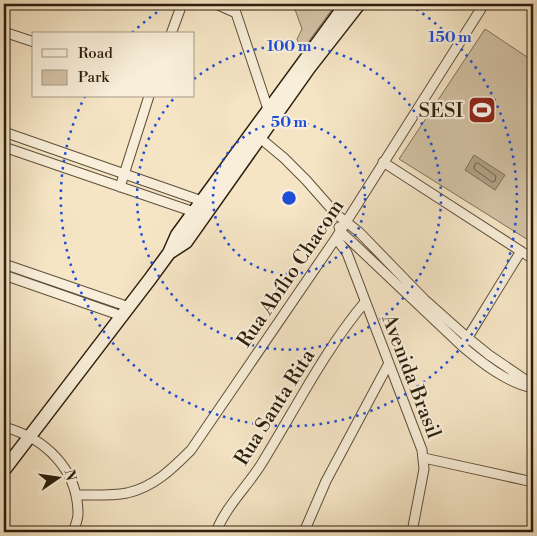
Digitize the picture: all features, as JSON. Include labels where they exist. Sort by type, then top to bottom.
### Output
[{"type":"main road","points":[[4,470],[126,312],[168,253],[177,234],[346,4]]},
{"type":"main road","points":[[168,253],[186,242],[309,68],[359,4]]},
{"type":"street","points":[[172,32],[182,4]]},
{"type":"street","points":[[216,4],[234,8],[268,109]]},
{"type":"street","name":"Rua Abílio Chacom","points":[[76,495],[127,493],[151,484],[167,474],[192,450],[346,222],[382,162],[484,4]]},
{"type":"street","points":[[4,32],[32,41]]},
{"type":"street","points":[[120,187],[148,98]]},
{"type":"street","points":[[4,132],[202,201]]},
{"type":"street","name":"Avenida Brasil","points":[[260,138],[284,158],[336,214],[468,338],[493,364]]},
{"type":"street","points":[[4,147],[194,212]]},
{"type":"street","points":[[44,161],[48,147]]},
{"type":"street","points":[[382,162],[533,259]]},
{"type":"street","name":"Avenida Brasil","points":[[336,214],[338,234],[424,458],[424,469],[412,532]]},
{"type":"street","points":[[338,234],[462,346],[533,386]]},
{"type":"street","points":[[462,346],[521,252]]},
{"type":"street","points":[[4,264],[126,312]]},
{"type":"street","points":[[4,275],[126,312]]},
{"type":"street","points":[[418,306],[424,298]]},
{"type":"street","name":"Rua Santa Rita","points":[[216,532],[234,500],[261,465],[347,323],[365,302]]},
{"type":"street","points":[[304,532],[326,481],[389,363]]},
{"type":"street","points":[[4,427],[30,436],[54,455],[70,476],[76,495],[78,516],[73,532]]},
{"type":"street","points":[[424,458],[533,482]]},
{"type":"green space","points":[[293,4],[336,4],[303,47],[300,46],[297,39],[302,29]]},
{"type":"green space","name":"SESI","points":[[485,29],[533,61],[533,243],[399,159]]},
{"type":"water","points":[[474,155],[505,175],[495,190],[465,170]]},
{"type":"place","name":"SESI","points":[[482,110]]}]
